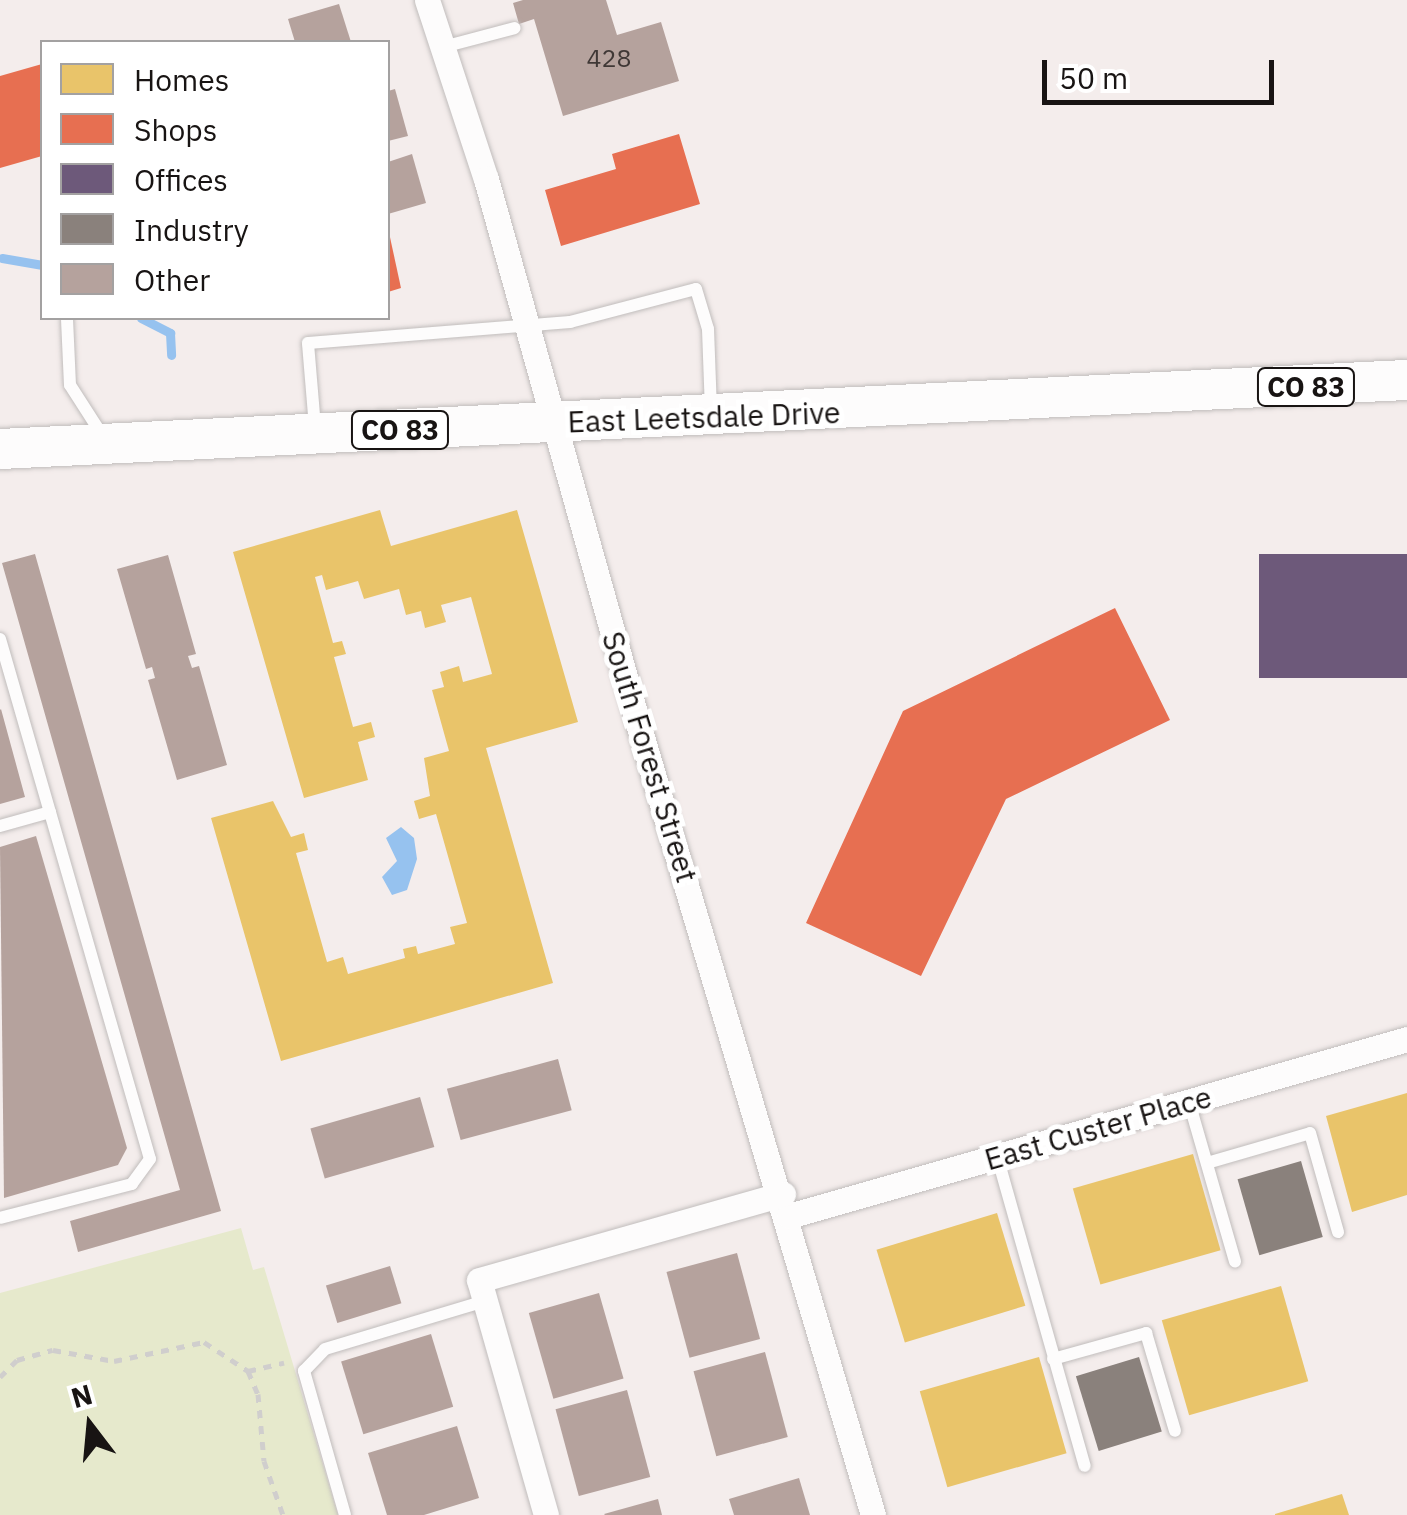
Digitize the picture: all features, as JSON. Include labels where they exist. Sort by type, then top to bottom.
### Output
[{"type":"main road","name":"East Leetsdale Drive","points":[[0,450],[1407,380]]},
{"type":"street","name":"South Forest Street","points":[[427,0],[527,324],[873,1515]]},
{"type":"street","name":"East Custer Place","points":[[482,1290],[786,1205],[997,1156],[1407,1039]]},
{"type":"street","points":[[482,1290],[546,1515]]},
{"type":"lane","points":[[443,47],[515,28]]},
{"type":"lane","points":[[316,434],[308,343],[570,322],[696,289],[708,329],[711,416]]},
{"type":"lane","points":[[67,320],[70,385],[108,444]]},
{"type":"lane","points":[[0,639],[150,1159],[132,1184],[0,1218]]},
{"type":"lane","points":[[0,826],[50,812]]},
{"type":"lane","points":[[1190,1102],[1235,1261]]},
{"type":"lane","points":[[1207,1164],[1310,1133],[1338,1232]]},
{"type":"lane","points":[[997,1156],[1085,1466]]},
{"type":"lane","points":[[345,1515],[304,1371],[325,1349],[482,1290]]},
{"type":"lane","points":[[1053,1358],[1146,1333],[1175,1430]]},
{"type":"path","points":[[0,1377],[17,1360],[53,1350],[114,1361],[204,1342],[248,1370],[258,1394],[264,1461],[284,1515]]},
{"type":"green space","points":[[241,1228],[253,1270],[264,1267],[338,1515],[0,1515],[0,1293]]},
{"type":"water","points":[[401,827],[414,838],[417,859],[407,890],[392,895],[382,877],[397,861],[386,838]]},
{"type":"building: Homes","points":[[380,510],[391,546],[517,510],[578,722],[486,748],[553,983],[281,1061],[211,818],[273,801],[291,837],[304,833],[308,850],[296,853],[327,962],[343,957],[348,974],[405,958],[403,949],[416,946],[418,954],[455,944],[450,927],[467,923],[436,814],[419,819],[414,801],[430,796],[424,758],[449,751],[432,690],[444,687],[440,672],[459,666],[463,682],[492,674],[471,597],[441,605],[446,622],[425,628],[421,611],[406,615],[399,589],[364,599],[358,581],[326,590],[322,575],[315,577],[333,643],[342,641],[346,654],[334,657],[353,727],[371,722],[375,737],[358,742],[368,780],[304,798],[233,552]]},
{"type":"building: Homes","points":[[1407,1093],[1407,1195],[1352,1212],[1326,1116]]},
{"type":"building: Homes","points":[[1193,1154],[1221,1250],[1100,1285],[1073,1188]]},
{"type":"building: Homes","points":[[997,1213],[1025,1306],[905,1343],[877,1250]]},
{"type":"building: Homes","points":[[1281,1286],[1308,1381],[1189,1415],[1162,1320]]},
{"type":"building: Homes","points":[[1039,1357],[1067,1453],[947,1487],[920,1391]]},
{"type":"building: Homes","points":[[1342,1494],[1349,1515],[1275,1515],[1275,1514]]},
{"type":"building: Shops","points":[[40,65],[40,157],[0,168],[0,76]]},
{"type":"building: Shops","points":[[679,134],[700,204],[561,246],[545,190],[616,169],[612,154]]},
{"type":"building: Shops","points":[[390,237],[401,288],[390,291]]},
{"type":"building: Shops","points":[[1115,608],[1170,720],[1006,799],[921,976],[806,923],[903,711]]},
{"type":"building: Offices","points":[[1259,554],[1407,554],[1407,678],[1259,678]]},
{"type":"building: Industry","points":[[1301,1161],[1323,1237],[1259,1255],[1238,1179]]},
{"type":"building: Industry","points":[[1139,1357],[1162,1432],[1099,1451],[1076,1376]]},
{"type":"building: Other","points":[[606,0],[617,35],[661,22],[679,81],[563,116],[534,19],[519,24],[513,3]]},
{"type":"building: Other","points":[[339,4],[350,40],[294,40],[288,19]]},
{"type":"building: Other","points":[[395,89],[408,136],[390,140],[390,90]]},
{"type":"building: Other","points":[[412,154],[426,203],[390,213],[390,161]]},
{"type":"building: Other","points":[[35,554],[221,1211],[78,1252],[70,1221],[180,1190],[2,563]]},
{"type":"building: Other","points":[[168,555],[196,654],[188,656],[192,668],[199,666],[227,765],[177,780],[148,680],[155,678],[152,667],[146,669],[117,569]]},
{"type":"building: Other","points":[[0,710],[25,797],[0,804]]},
{"type":"building: Other","points":[[36,836],[127,1148],[118,1165],[4,1198],[0,847]]},
{"type":"building: Other","points":[[558,1059],[572,1110],[461,1140],[447,1089]]},
{"type":"building: Other","points":[[420,1097],[434,1147],[325,1178],[310,1128]]},
{"type":"building: Other","points":[[737,1253],[760,1339],[690,1358],[666,1272]]},
{"type":"building: Other","points":[[390,1266],[401,1303],[337,1323],[326,1286]]},
{"type":"building: Other","points":[[599,1293],[624,1379],[553,1399],[529,1313]]},
{"type":"building: Other","points":[[431,1334],[453,1407],[363,1434],[341,1361]]},
{"type":"building: Other","points":[[765,1352],[788,1437],[716,1456],[694,1371]]},
{"type":"building: Other","points":[[627,1390],[650,1477],[579,1496],[556,1409]]},
{"type":"building: Other","points":[[457,1426],[479,1498],[424,1515],[387,1515],[368,1453]]},
{"type":"building: Other","points":[[799,1478],[810,1515],[734,1515],[729,1499]]},
{"type":"building: Other","points":[[658,1499],[662,1515],[604,1514]]},
{"type":"waterway","points":[[2,258],[40,265]]},
{"type":"waterway","points":[[145,320],[170,333],[171,355]]}]
